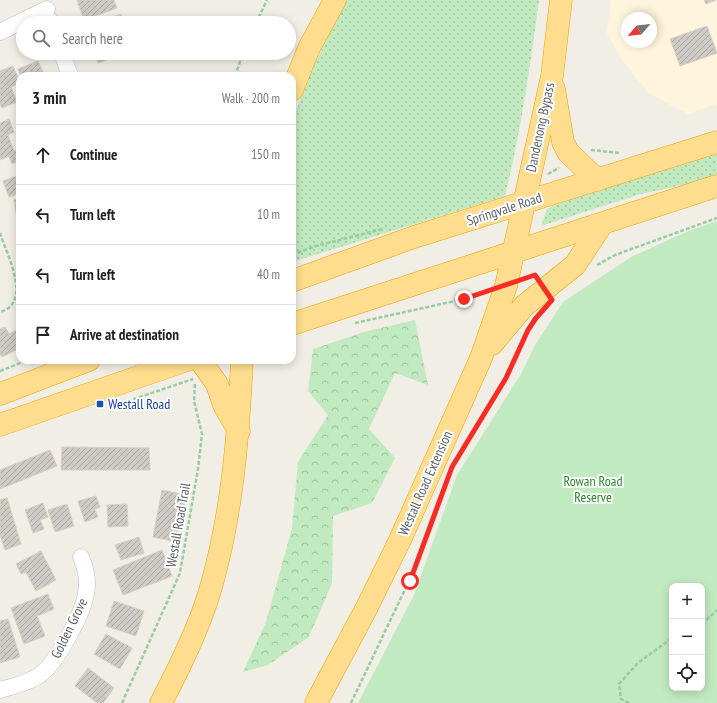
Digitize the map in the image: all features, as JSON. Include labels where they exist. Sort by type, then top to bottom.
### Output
[{"type":"highway","points":[[296,80],[309,48],[334,0]]},
{"type":"highway","name":"Dandenong Bypass","points":[[512,253],[552,76],[561,0]]},
{"type":"highway","points":[[552,76],[563,142],[568,152],[575,160],[597,180]]},
{"type":"highway","name":"Springvale Road","points":[[296,280],[414,238],[717,142]]},
{"type":"highway","points":[[296,323],[717,186]]},
{"type":"highway","points":[[481,358],[520,310],[555,279],[575,265],[602,224]]},
{"type":"highway","name":"Westall Road Extension","points":[[316,703],[366,609],[396,547],[481,358],[506,286],[512,253]]},
{"type":"highway","points":[[0,394],[79,364]]},
{"type":"highway","points":[[162,703],[193,636],[212,581],[230,504],[238,431],[242,364]]},
{"type":"highway","points":[[0,425],[194,366],[216,384],[224,405],[238,431]]},
{"type":"street","points":[[0,32],[16,26]]},
{"type":"street","points":[[0,32],[16,30]]},
{"type":"street","points":[[64,60],[69,72]]},
{"type":"street","name":"Golden Grove","points":[[0,690],[38,676],[56,657],[80,611],[86,593],[86,573],[81,557]]},
{"type":"path","points":[[259,16],[267,0]]},
{"type":"path","points":[[237,72],[241,60]]},
{"type":"path","points":[[575,160],[592,150],[624,153]]},
{"type":"path","points":[[592,268],[615,254],[717,218]]},
{"type":"path","points":[[0,233],[16,285]]},
{"type":"path","points":[[352,324],[464,299],[506,286]]},
{"type":"path","points":[[0,312],[8,309],[16,295]]},
{"type":"path","points":[[452,467],[506,378],[532,324]]},
{"type":"path","points":[[0,371],[18,364]]},
{"type":"path","points":[[121,403],[194,366]]},
{"type":"path","name":"Westall Road Trail","points":[[122,703],[180,573],[198,469],[202,434],[194,401],[194,366]]},
{"type":"path","points":[[351,703],[410,581],[447,481]]},
{"type":"path","points":[[705,621],[717,610]]},
{"type":"path","points":[[629,703],[622,699],[619,684],[638,664],[669,640]]},
{"type":"shaded area","points":[[611,0],[717,0],[717,104],[688,114],[648,93],[620,57],[607,33]]},
{"type":"green space","points":[[347,0],[539,0],[525,98],[505,196],[296,261],[296,111],[312,69]]},
{"type":"green space","points":[[717,153],[717,175],[692,183],[641,194],[541,226],[547,209],[555,205]]},
{"type":"green space","name":"Rowan Road Reserve","points":[[717,221],[717,703],[358,703],[414,595],[457,475],[521,374],[535,345],[563,302],[631,257],[686,232]]},
{"type":"green space","points":[[415,320],[428,385],[395,373],[369,429],[395,458],[372,503],[333,516],[332,583],[309,637],[268,665],[243,672],[266,622],[292,528],[298,462],[328,415],[308,391],[313,349],[364,332]]},
{"type":"building","points":[[77,0],[114,0],[117,8],[95,16],[83,16]]},
{"type":"building","points":[[704,0],[716,0],[706,4]]},
{"type":"building","points":[[707,26],[717,53],[680,66],[670,39]]},
{"type":"building","points":[[97,60],[106,60],[98,63]]},
{"type":"building","points":[[38,61],[43,72],[19,72],[18,69]]},
{"type":"building","points":[[13,66],[16,73],[16,85],[11,87],[16,102],[2,108],[0,104],[0,71]]},
{"type":"building","points":[[9,119],[14,132],[8,135],[14,151],[16,150],[16,162],[12,164],[9,156],[0,160],[0,123]]},
{"type":"building","points":[[16,176],[16,194],[9,197],[3,181]]},
{"type":"building","points":[[14,200],[16,200],[16,213]]},
{"type":"building","points":[[5,327],[9,334],[16,330],[16,350],[2,357],[0,354],[0,329]]},
{"type":"building","points":[[62,447],[149,448],[150,470],[61,470]]},
{"type":"building","points":[[50,450],[57,466],[0,489],[0,470]]},
{"type":"building","points":[[162,490],[186,495],[176,542],[153,537]]},
{"type":"building","points":[[96,496],[100,507],[95,509],[98,517],[85,522],[78,501]]},
{"type":"building","points":[[7,498],[21,544],[5,550],[0,535],[0,500]]},
{"type":"building","points":[[43,503],[48,517],[40,520],[44,529],[33,533],[25,510]]},
{"type":"building","points":[[67,504],[74,526],[55,532],[48,510]]},
{"type":"building","points":[[127,504],[128,526],[108,527],[107,505]]},
{"type":"building","points":[[139,537],[144,553],[121,560],[115,545]]},
{"type":"building","points":[[162,550],[172,576],[123,595],[113,570]]},
{"type":"building","points":[[41,551],[56,580],[36,591],[26,572],[21,574],[16,564]]},
{"type":"building","points":[[48,594],[54,609],[37,616],[45,636],[24,644],[11,608]]},
{"type":"building","points":[[114,601],[144,611],[136,636],[106,626]]},
{"type":"building","points":[[8,619],[20,657],[0,663],[0,621]]},
{"type":"building","points":[[106,634],[132,648],[120,669],[94,654]]},
{"type":"building","points":[[88,668],[114,688],[103,703],[97,703],[75,686]]},
{"type":"place","name":"Westall Road","points":[[100,404]]},
{"type":"route","points":[[410,581],[452,467],[506,378],[528,330],[536,318],[552,300],[535,275],[464,299]]}]
